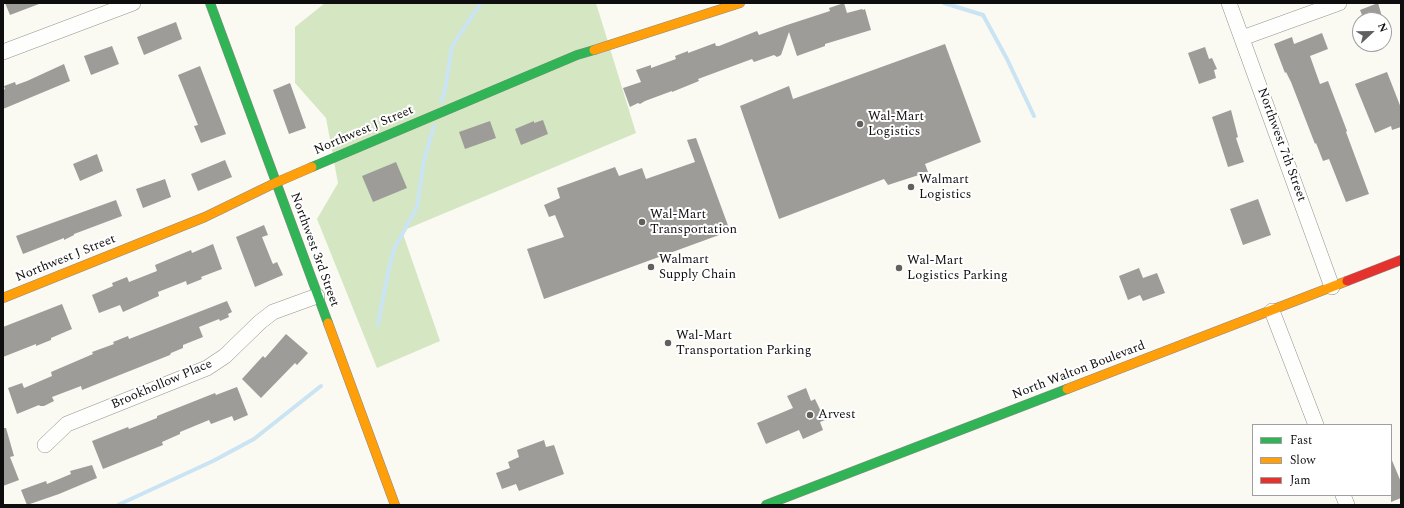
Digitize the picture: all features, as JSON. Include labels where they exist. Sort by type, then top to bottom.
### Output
[{"type":"street","points":[[3,52],[133,3]]},
{"type":"street","name":"Northwest 3rd Street","points":[[210,3],[275,183],[395,505]]},
{"type":"street","name":"Northwest 7th Street","points":[[1229,3],[1332,287]]},
{"type":"street","points":[[1242,38],[1339,3]]},
{"type":"street","name":"Northwest J Street","points":[[3,298],[205,218],[275,183],[577,55],[735,4]]},
{"type":"street","name":"North Walton Boulevard","points":[[766,505],[1401,260]]},
{"type":"street","name":"Brookhollow Place","points":[[45,445],[67,424],[207,368],[225,356],[260,322],[274,312],[317,296]]},
{"type":"street","points":[[1272,310],[1316,424]]},
{"type":"green space","points":[[325,3],[596,3],[636,133],[402,231],[440,341],[377,368],[317,219],[338,183],[326,118],[295,83],[295,27]]},
{"type":"building","points":[[5,3],[39,3],[39,4],[10,15]]},
{"type":"building","points":[[844,3],[847,13],[865,9],[871,30],[825,44],[825,46],[797,56],[789,32],[781,55],[777,57],[774,55],[754,62],[752,59],[698,79],[699,81],[672,92],[630,107],[623,88],[641,82],[636,70],[651,65],[651,68],[676,59],[675,56],[688,51],[688,53],[715,43],[716,46],[719,46],[757,31],[759,35],[830,11],[829,8]]},
{"type":"building","points":[[1378,3],[1381,12],[1361,12],[1360,10]]},
{"type":"building","points":[[176,22],[182,39],[144,55],[137,37]]},
{"type":"building","points":[[1322,33],[1328,49],[1310,56],[1320,84],[1328,81],[1369,194],[1346,202],[1329,159],[1323,161],[1316,143],[1315,144],[1291,82],[1286,72],[1285,73],[1274,44],[1292,37],[1294,44]]},
{"type":"building","name":"Wal-Mart Logistics","points":[[945,44],[981,142],[925,164],[928,172],[888,185],[884,179],[779,219],[740,106],[789,86],[793,99]]},
{"type":"building","points":[[112,46],[119,64],[91,75],[84,56]]},
{"type":"building","points":[[1205,47],[1209,59],[1212,58],[1217,69],[1214,70],[1216,78],[1199,84],[1188,53]]},
{"type":"building","points":[[64,64],[70,81],[3,109],[4,86],[15,82],[16,85],[27,81]]},
{"type":"building","points":[[200,66],[226,134],[201,143],[194,126],[198,125],[178,75]]},
{"type":"building","points":[[1387,72],[1401,108],[1401,127],[1392,130],[1391,126],[1375,133],[1355,84]]},
{"type":"building","points":[[290,83],[306,128],[289,134],[273,90]]},
{"type":"building","points":[[1231,110],[1238,137],[1236,138],[1244,162],[1228,167],[1212,117]]},
{"type":"building","points":[[543,120],[548,134],[521,145],[515,129],[534,121],[534,123]]},
{"type":"building","points":[[490,121],[496,138],[465,149],[459,132]]},
{"type":"building","name":"Wal-Mart Transportation","points":[[696,138],[730,231],[544,299],[527,249],[564,237],[555,215],[549,217],[544,205],[560,198],[557,188],[615,167],[619,176],[642,168],[646,179],[695,162],[687,140]]},
{"type":"building","points":[[97,154],[103,171],[80,181],[73,164]]},
{"type":"building","points":[[225,160],[232,177],[198,191],[191,174]]},
{"type":"building","points":[[396,162],[407,188],[373,202],[362,176]]},
{"type":"building","points":[[165,179],[171,197],[143,208],[136,189]]},
{"type":"building","points":[[1258,199],[1271,235],[1243,245],[1230,209]]},
{"type":"building","points":[[116,200],[122,216],[74,234],[64,240],[64,238],[23,254],[16,236]]},
{"type":"building","points":[[264,225],[268,235],[262,237],[273,264],[277,262],[283,275],[255,287],[236,237]]},
{"type":"building","points":[[213,244],[222,269],[201,277],[202,279],[187,285],[186,281],[158,292],[159,296],[123,312],[120,305],[99,313],[92,295],[113,286],[112,283],[127,277],[129,282],[157,271],[155,265],[191,250],[192,253]]},
{"type":"building","points":[[1139,268],[1143,278],[1157,273],[1165,293],[1143,301],[1140,295],[1128,300],[1119,276]]},
{"type":"building","points":[[227,301],[232,312],[228,314],[229,317],[220,321],[219,319],[199,327],[203,337],[183,345],[183,348],[171,353],[170,355],[82,390],[81,386],[52,397],[54,401],[44,406],[39,405],[17,414],[8,388],[22,383],[24,388],[52,376],[51,372],[93,354],[92,352],[114,344],[113,342],[128,336],[129,339]]},
{"type":"building","points":[[62,304],[72,329],[51,338],[51,340],[36,346],[36,344],[3,357],[3,327]]},
{"type":"building","points":[[286,334],[308,353],[297,365],[295,363],[261,398],[242,379],[263,356],[265,358]]},
{"type":"building","points":[[237,387],[248,415],[234,421],[232,416],[211,424],[209,420],[180,432],[180,434],[162,442],[163,445],[103,469],[92,441],[128,427],[129,429],[215,393],[216,395]]},
{"type":"building","points":[[806,388],[811,401],[815,399],[825,420],[820,422],[823,430],[803,439],[799,430],[766,444],[757,423],[793,408],[787,396]]},
{"type":"building","points":[[3,428],[6,428],[14,456],[10,457],[19,480],[3,486]]},
{"type":"building","points":[[544,440],[546,447],[554,445],[564,474],[519,491],[516,484],[502,489],[496,473],[510,468],[508,462],[519,457],[517,450]]},
{"type":"building","points":[[1392,460],[1401,482],[1401,498],[1391,502]]},
{"type":"building","points":[[92,465],[97,478],[59,494],[27,505],[21,490],[46,481],[47,484],[71,474],[70,471]]},
{"type":"waterway","points":[[441,102],[445,90],[452,46],[481,3]]},
{"type":"waterway","points":[[944,3],[983,15],[1007,59],[1034,116]]},
{"type":"waterway","points":[[378,324],[394,249],[417,207],[424,160],[434,126]]},
{"type":"waterway","points":[[118,505],[213,461],[254,439],[321,386]]},
{"type":"traffic: fast","points":[[210,3],[328,323]]},
{"type":"traffic: fast","points":[[312,167],[577,55],[594,50]]},
{"type":"traffic: fast","points":[[766,505],[1067,389]]},
{"type":"traffic: slow","points":[[594,50],[740,3]]},
{"type":"traffic: slow","points":[[3,298],[205,217],[312,167]]},
{"type":"traffic: slow","points":[[1067,389],[1347,281]]},
{"type":"traffic: slow","points":[[328,323],[395,505]]},
{"type":"traffic: jam","points":[[1347,281],[1401,260]]},
{"type":"place","name":"Wal-Mart Logistics","points":[[860,124]]},
{"type":"place","name":"Walmart Logistics","points":[[911,187]]},
{"type":"place","name":"Wal-Mart Transportation","points":[[642,222]]},
{"type":"place","name":"Walmart Supply Chain","points":[[651,267]]},
{"type":"place","name":"Wal-Mart Logistics Parking","points":[[899,268]]},
{"type":"place","name":"Wal-Mart Transportation Parking","points":[[668,343]]},
{"type":"place","name":"Arvest","points":[[810,415]]}]
